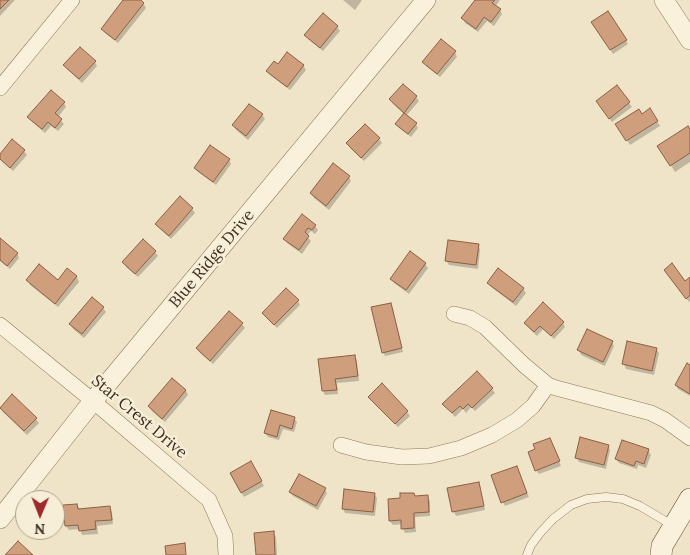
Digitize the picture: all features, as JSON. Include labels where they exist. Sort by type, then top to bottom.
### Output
[{"type":"main road","points":[[661,555],[662,546],[690,499]]},
{"type":"street","points":[[0,88],[72,0]]},
{"type":"street","name":"Blue Ridge Drive","points":[[0,519],[94,401],[426,0]]},
{"type":"street","points":[[664,0],[690,40]]},
{"type":"street","points":[[454,314],[470,318],[485,327],[524,365],[548,385],[646,412],[665,420],[690,438]]},
{"type":"street","name":"Star Crest Drive","points":[[0,325],[94,401],[209,500],[225,536],[226,555]]},
{"type":"street","points":[[341,445],[366,452],[402,456],[429,456],[456,450],[485,439],[508,426],[533,406],[548,385]]},
{"type":"lane","points":[[527,555],[531,545],[540,533],[554,519],[571,505],[587,499],[606,497],[623,499],[640,506],[673,526]]},
{"type":"building","points":[[0,0],[9,0],[0,9]]},
{"type":"building","points":[[123,0],[141,0],[144,3],[115,40],[101,29]]},
{"type":"building","points":[[475,0],[495,0],[492,3],[501,9],[491,22],[484,17],[476,29],[461,18]]},
{"type":"building","points":[[608,11],[627,40],[610,50],[591,22]]},
{"type":"building","points":[[323,13],[338,26],[320,48],[304,35]]},
{"type":"building","points":[[441,39],[456,51],[437,74],[422,62]]},
{"type":"building","points":[[80,47],[96,61],[79,79],[63,65]]},
{"type":"building","points":[[287,52],[304,65],[287,87],[266,71],[274,61],[278,64]]},
{"type":"building","points":[[403,84],[417,96],[404,113],[389,99]]},
{"type":"building","points":[[617,85],[630,102],[609,119],[596,101]]},
{"type":"building","points":[[51,90],[65,102],[55,113],[62,119],[55,128],[48,122],[42,129],[27,117]]},
{"type":"building","points":[[249,104],[263,114],[246,136],[232,125]]},
{"type":"building","points":[[650,108],[658,121],[626,141],[615,124],[639,109],[642,114]]},
{"type":"building","points":[[404,113],[417,123],[408,134],[395,124]]},
{"type":"building","points":[[365,124],[380,138],[361,158],[346,143]]},
{"type":"building","points":[[688,126],[690,129],[690,153],[670,166],[657,146]]},
{"type":"building","points":[[12,139],[25,150],[10,168],[0,159],[0,154]]},
{"type":"building","points":[[210,145],[230,159],[213,182],[194,168]]},
{"type":"building","points":[[333,163],[350,176],[326,206],[310,193]]},
{"type":"building","points":[[180,196],[193,208],[169,236],[155,224]]},
{"type":"building","points":[[302,214],[316,225],[312,230],[308,228],[305,232],[309,236],[299,250],[283,239]]},
{"type":"building","points":[[0,238],[18,253],[7,266],[0,260]]},
{"type":"building","points":[[143,239],[156,251],[135,274],[122,262]]},
{"type":"building","points":[[448,240],[479,244],[476,265],[445,261]]},
{"type":"building","points":[[410,251],[426,263],[406,290],[390,279]]},
{"type":"building","points":[[672,263],[685,281],[690,277],[690,295],[686,299],[664,270]]},
{"type":"building","points":[[39,264],[58,280],[67,268],[77,276],[55,304],[26,280]]},
{"type":"building","points":[[498,268],[524,288],[513,302],[487,283]]},
{"type":"building","points":[[286,288],[299,300],[274,325],[262,313]]},
{"type":"building","points":[[92,297],[104,307],[82,334],[69,324]]},
{"type":"building","points":[[543,302],[564,322],[551,336],[540,326],[534,332],[524,323]]},
{"type":"building","points":[[391,303],[402,348],[382,353],[371,307]]},
{"type":"building","points":[[229,311],[243,323],[210,361],[196,348]]},
{"type":"building","points":[[587,329],[613,341],[603,362],[577,350]]},
{"type":"building","points":[[627,341],[657,348],[652,371],[622,364]]},
{"type":"building","points":[[355,355],[358,376],[335,379],[337,390],[322,391],[318,359]]},
{"type":"building","points":[[687,363],[690,365],[690,394],[675,385]]},
{"type":"building","points":[[477,371],[493,388],[472,408],[468,404],[463,409],[460,406],[452,413],[442,404]]},
{"type":"building","points":[[172,378],[186,390],[162,419],[148,406]]},
{"type":"building","points":[[382,383],[408,411],[395,424],[368,397]]},
{"type":"building","points":[[12,394],[37,418],[24,431],[0,408]]},
{"type":"building","points":[[271,410],[295,417],[292,429],[280,425],[277,437],[264,433]]},
{"type":"building","points":[[580,437],[609,445],[604,465],[575,458]]},
{"type":"building","points":[[550,438],[560,461],[535,471],[528,452],[535,449],[533,444]]},
{"type":"building","points":[[622,440],[649,449],[644,464],[636,461],[634,466],[615,459]]},
{"type":"building","points":[[251,461],[262,481],[241,493],[230,473]]},
{"type":"building","points":[[517,466],[527,493],[501,503],[491,475]]},
{"type":"building","points":[[299,474],[326,488],[316,506],[289,492]]},
{"type":"building","points":[[479,482],[484,506],[452,512],[447,488]]},
{"type":"building","points":[[344,489],[375,493],[373,512],[342,509]]},
{"type":"building","points":[[400,493],[414,493],[415,496],[428,495],[429,512],[414,513],[414,528],[401,529],[401,520],[389,521],[388,499],[400,498]]},
{"type":"building","points":[[77,504],[78,509],[110,506],[112,520],[95,521],[96,529],[79,531],[78,525],[65,526],[65,505]]},
{"type":"building","points":[[274,531],[275,555],[256,555],[254,533]]},
{"type":"building","points":[[18,541],[33,555],[5,555]]},
{"type":"building","points":[[185,543],[186,555],[166,555],[165,546]]}]
